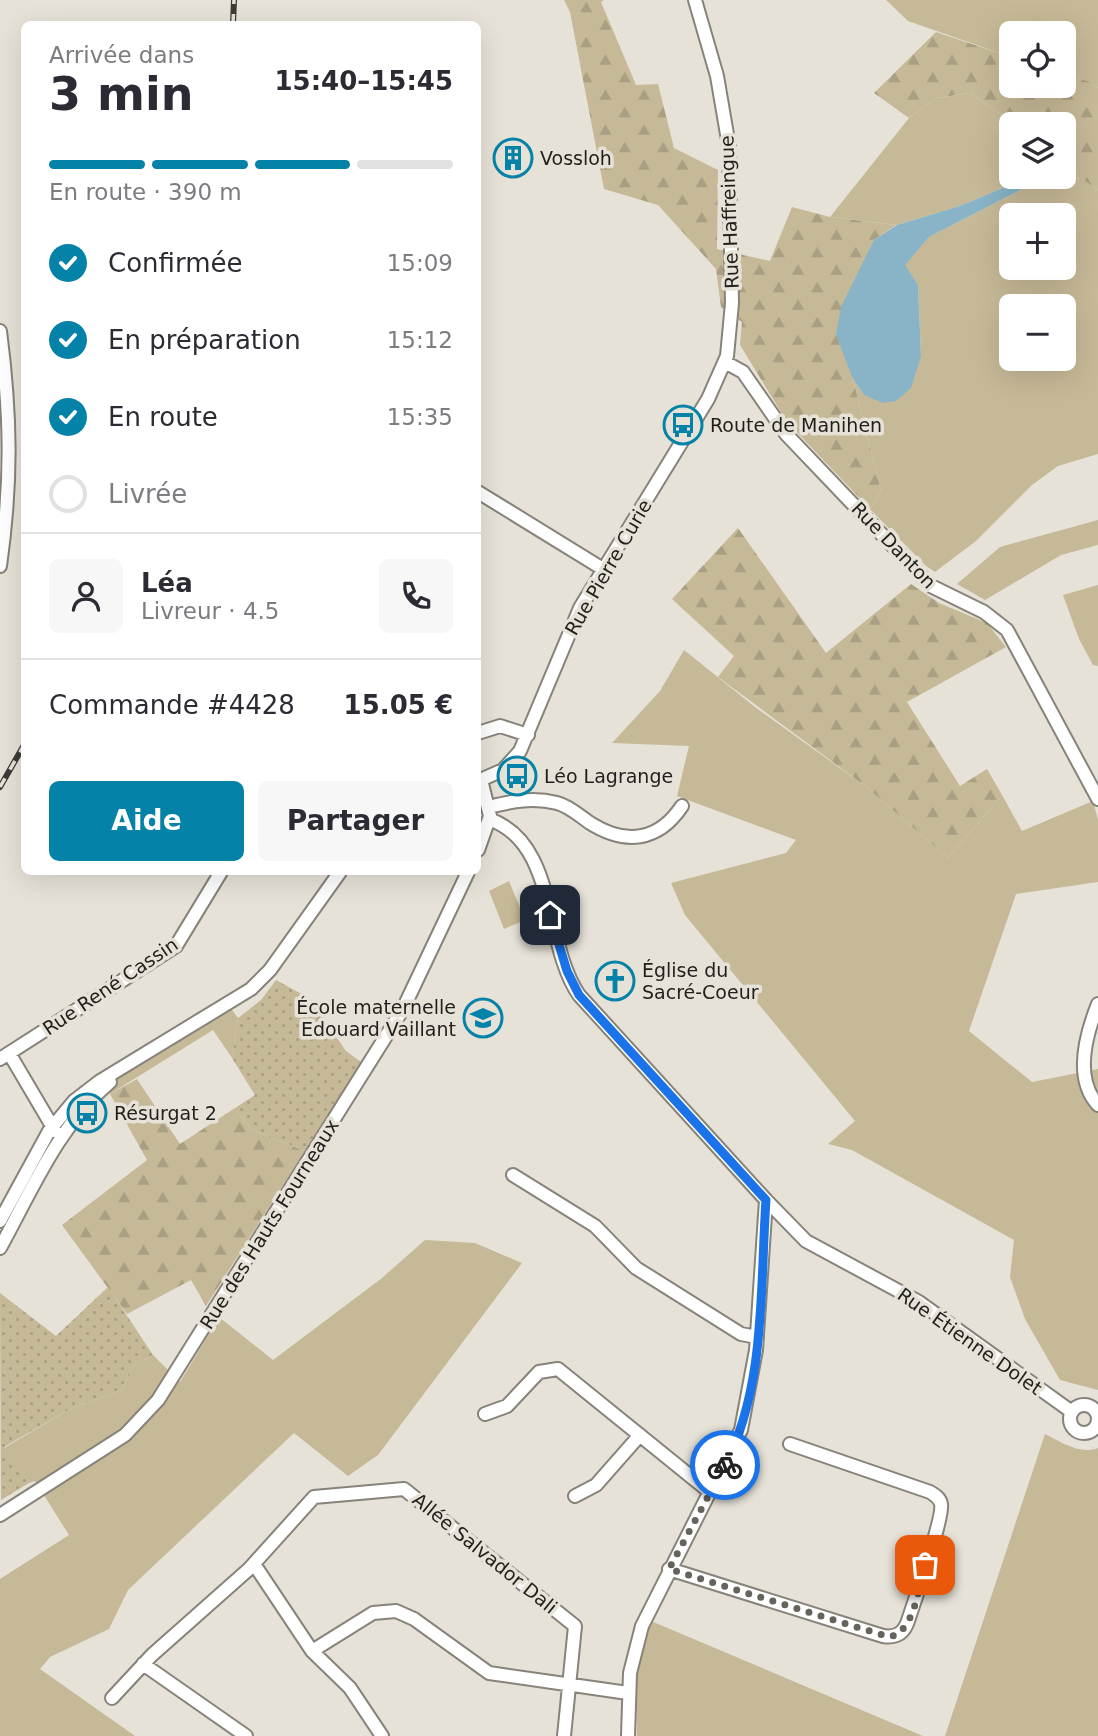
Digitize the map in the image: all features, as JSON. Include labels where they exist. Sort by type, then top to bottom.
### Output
[{"type":"street","name":"Rue Haffreingue","points":[[695,0],[717,76],[729,146],[732,303],[729,345]]},
{"type":"street","points":[[0,331],[10,430],[9,496],[0,566]]},
{"type":"street","name":"Rue Pierre Curie","points":[[481,779],[508,766],[517,756],[528,735],[576,614],[704,407],[725,362],[729,345]]},
{"type":"street","name":"Rue Danton","points":[[725,362],[740,369],[786,434],[931,586],[984,612],[1007,630],[1098,799]]},
{"type":"street","points":[[481,494],[603,569]]},
{"type":"street","points":[[481,732],[500,726],[528,735]]},
{"type":"street","points":[[481,787],[489,813],[481,839]]},
{"type":"street","points":[[489,813],[526,799],[561,804],[611,835],[630,838],[664,827],[682,806]]},
{"type":"street","name":"Rue Étienne Dolet","points":[[489,813],[517,835],[531,854],[567,971],[579,995],[766,1200],[810,1244],[919,1302],[1072,1412]]},
{"type":"street","name":"Rue René Cassin","points":[[60,1140],[4,1056],[176,946],[219,875]]},
{"type":"street","points":[[0,1221],[52,1126],[86,1091],[225,1007],[257,984],[338,875]]},
{"type":"street","name":"Rue des Hauts Fourneaux","points":[[0,1515],[125,1435],[158,1400],[404,1009],[467,875]]},
{"type":"street","points":[[1098,1004],[1087,1044],[1084,1070],[1087,1087],[1098,1105]]},
{"type":"street","points":[[0,1248],[60,1140],[86,1104],[132,1065]]},
{"type":"street","points":[[513,1175],[595,1226],[636,1268],[741,1334],[757,1337]]},
{"type":"street","points":[[628,1736],[628,1693],[632,1657],[645,1619],[741,1430],[757,1337],[766,1200]]},
{"type":"street","points":[[485,1415],[507,1406],[539,1372],[558,1369],[710,1492]]},
{"type":"street","points":[[575,1496],[596,1485],[640,1435]]},
{"type":"street","points":[[669,1569],[883,1636],[894,1636],[901,1632],[908,1620],[937,1524],[941,1510],[940,1500],[930,1492],[790,1444]]},
{"type":"street","name":"Allée Salvador Dali","points":[[112,1698],[143,1664],[254,1564],[314,1497],[408,1490],[575,1626],[565,1736]]},
{"type":"street","points":[[254,1564],[312,1651],[350,1688],[382,1736]]},
{"type":"street","points":[[312,1651],[373,1613],[396,1611],[414,1619],[485,1672],[628,1693]]},
{"type":"street","points":[[143,1664],[246,1736]]},
{"type":"green space","points":[[564,0],[604,0],[601,2],[636,85],[658,84],[674,148],[718,170],[717,249],[770,261],[792,207],[830,217],[896,225],[874,240],[836,334],[852,375],[881,490],[870,509],[787,422],[740,345],[742,322],[721,307],[716,269],[658,205],[604,189],[570,12]]},
{"type":"green space","points":[[886,0],[1098,0],[1098,88],[1091,82],[1076,78],[1076,21],[999,21],[999,53],[908,21]]},
{"type":"green space","points":[[936,32],[999,53],[999,98],[1076,98],[1076,78],[1091,82],[1098,88],[1098,190],[1076,178],[1076,112],[999,113],[970,93],[937,98],[909,118],[874,93]]},
{"type":"green space","points":[[970,93],[999,113],[1000,189],[960,206],[897,225],[830,217],[909,118],[937,98]]},
{"type":"green space","points":[[1076,178],[1098,190],[1098,454],[1058,466],[1032,485],[976,541],[935,572],[870,509],[881,490],[853,379],[864,395],[921,356],[918,285],[904,265],[929,237],[1023,189],[1076,189]]},
{"type":"green space","points":[[1098,520],[1098,545],[1061,555],[985,600],[957,584],[1000,547]]},
{"type":"green space","points":[[738,528],[826,653],[911,584],[939,603],[987,623],[1006,647],[907,702],[960,786],[987,769],[1002,795],[948,858],[865,786],[718,677],[734,656],[672,599]]},
{"type":"green space","points":[[1098,585],[1098,666],[1093,665],[1079,639],[1063,595]]},
{"type":"green space","points":[[684,650],[755,707],[865,786],[948,858],[1002,795],[1022,831],[1093,801],[1098,820],[1098,882],[1016,894],[969,1031],[1032,1082],[1098,1069],[1098,1390],[1060,1380],[1025,1319],[1010,1277],[1014,1240],[852,1150],[828,1144],[855,1121],[685,915],[671,883],[786,853],[796,840],[677,796],[689,746],[612,743],[660,691]]},
{"type":"green space","points":[[509,881],[525,920],[504,929],[489,891]]},
{"type":"green space","points":[[276,980],[309,998],[346,1051],[361,1062],[305,1151],[252,1130],[235,1108],[255,1095],[232,1058],[238,1018],[261,1000]]},
{"type":"green space","points":[[224,999],[238,1018],[232,1058],[213,1030],[110,1094],[99,1073]]},
{"type":"green space","points":[[137,1079],[180,1144],[235,1108],[252,1130],[305,1151],[206,1306],[191,1280],[127,1314],[62,1225],[147,1160],[110,1094]]},
{"type":"green space","points":[[425,1240],[475,1243],[522,1263],[378,1455],[348,1476],[294,1433],[128,1590],[109,1629],[50,1657],[40,1669],[135,1736],[0,1736],[0,1579],[69,1535],[35,1481],[29,1483],[4,1448],[70,1409],[122,1390],[135,1365],[153,1355],[180,1382],[219,1317],[273,1360],[382,1278]]},
{"type":"green space","points":[[108,1287],[153,1355],[135,1365],[122,1390],[70,1409],[4,1447],[29,1483],[1,1500],[0,1293],[56,1336]]},
{"type":"green space","points":[[1045,1434],[1078,1449],[1098,1448],[1098,1736],[945,1736]]},
{"type":"green space","points":[[651,1621],[923,1736],[637,1736],[636,1667]]},
{"type":"water","points":[[1000,189],[1023,189],[929,237],[905,265],[918,285],[921,356],[911,388],[896,401],[883,403],[864,395],[853,379],[836,335],[841,307],[874,240],[897,225],[960,206]]},
{"type":"railway","points":[[233,21],[234,0]]},
{"type":"railway","points":[[0,787],[21,750]]},
{"type":"way so far","points":[[725,1465],[669,1569],[889,1637],[898,1635],[907,1625],[925,1565]]},
{"type":"place","name":"Vossloh","points":[[513,158]]},
{"type":"place","name":"Route de Manihen","points":[[683,425]]},
{"type":"place","name":"Léo Lagrange","points":[[517,776]]},
{"type":"place","name":"Église du Sacré-Coeur","points":[[615,981]]},
{"type":"place","name":"École maternelle Edouard Vaillant","points":[[483,1018]]},
{"type":"place","name":"Résurgat 2","points":[[87,1113]]},
{"type":"route","points":[[550,915],[567,971],[579,995],[703,1127],[766,1200],[756,1350],[741,1430],[725,1465]]}]
